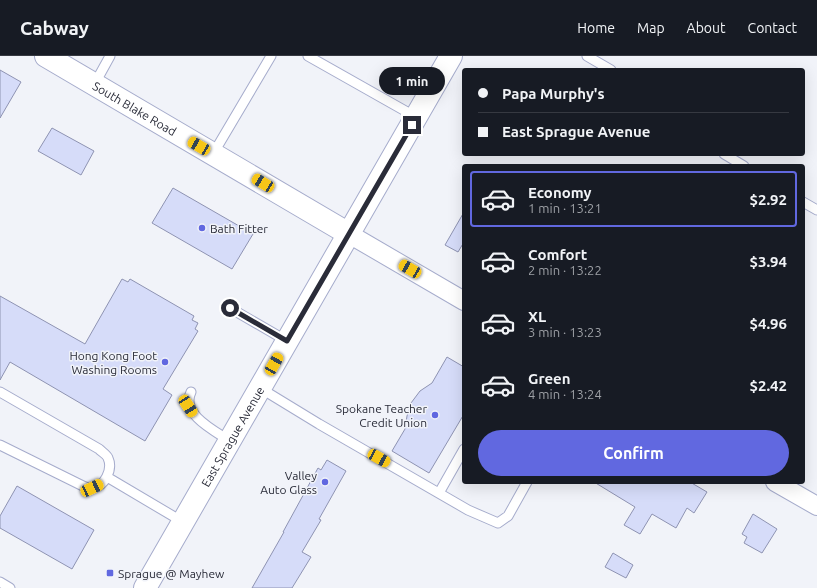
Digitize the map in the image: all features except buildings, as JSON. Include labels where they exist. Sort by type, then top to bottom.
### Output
[{"type":"main road","name":"South Blake Road","points":[[46,56],[349,234]]},
{"type":"main road","name":"East Sprague Avenue","points":[[145,588],[451,56]]},
{"type":"street","points":[[349,234],[462,300]]},
{"type":"street","points":[[778,484],[817,506]]},
{"type":"lane","points":[[94,84],[110,56]]},
{"type":"lane","points":[[212,154],[271,56]]},
{"type":"lane","points":[[308,56],[416,117]]},
{"type":"lane","points":[[587,56],[608,68]]},
{"type":"lane","points":[[727,156],[741,164]]},
{"type":"lane","points":[[805,203],[817,210]]},
{"type":"lane","points":[[230,308],[287,341]]},
{"type":"lane","points":[[260,388],[319,424],[468,510],[498,523],[508,516],[526,484]]},
{"type":"lane","points":[[0,392],[99,449],[108,457],[110,467],[107,477],[100,484],[92,488],[83,486],[0,444]]},
{"type":"lane","points":[[191,392],[188,400],[188,406],[195,416],[230,441]]},
{"type":"lane","points":[[439,493],[462,452]]},
{"type":"lane","points":[[107,477],[183,522]]},
{"type":"lane","points":[[0,582],[10,588]]},
{"type":"place","name":"Bath Fitter","points":[[202,228]]},
{"type":"place","name":"Hong Kong Foot Washing Rooms","points":[[165,362]]},
{"type":"place","name":"Spokane Teacher Credit Union","points":[[435,415]]},
{"type":"place","name":"Valley Auto Glass","points":[[325,482]]},
{"type":"place","name":"Sprague @ Mayhew","points":[[110,573]]},
{"type":"route","points":[[230,308],[287,341],[412,125]]}]
